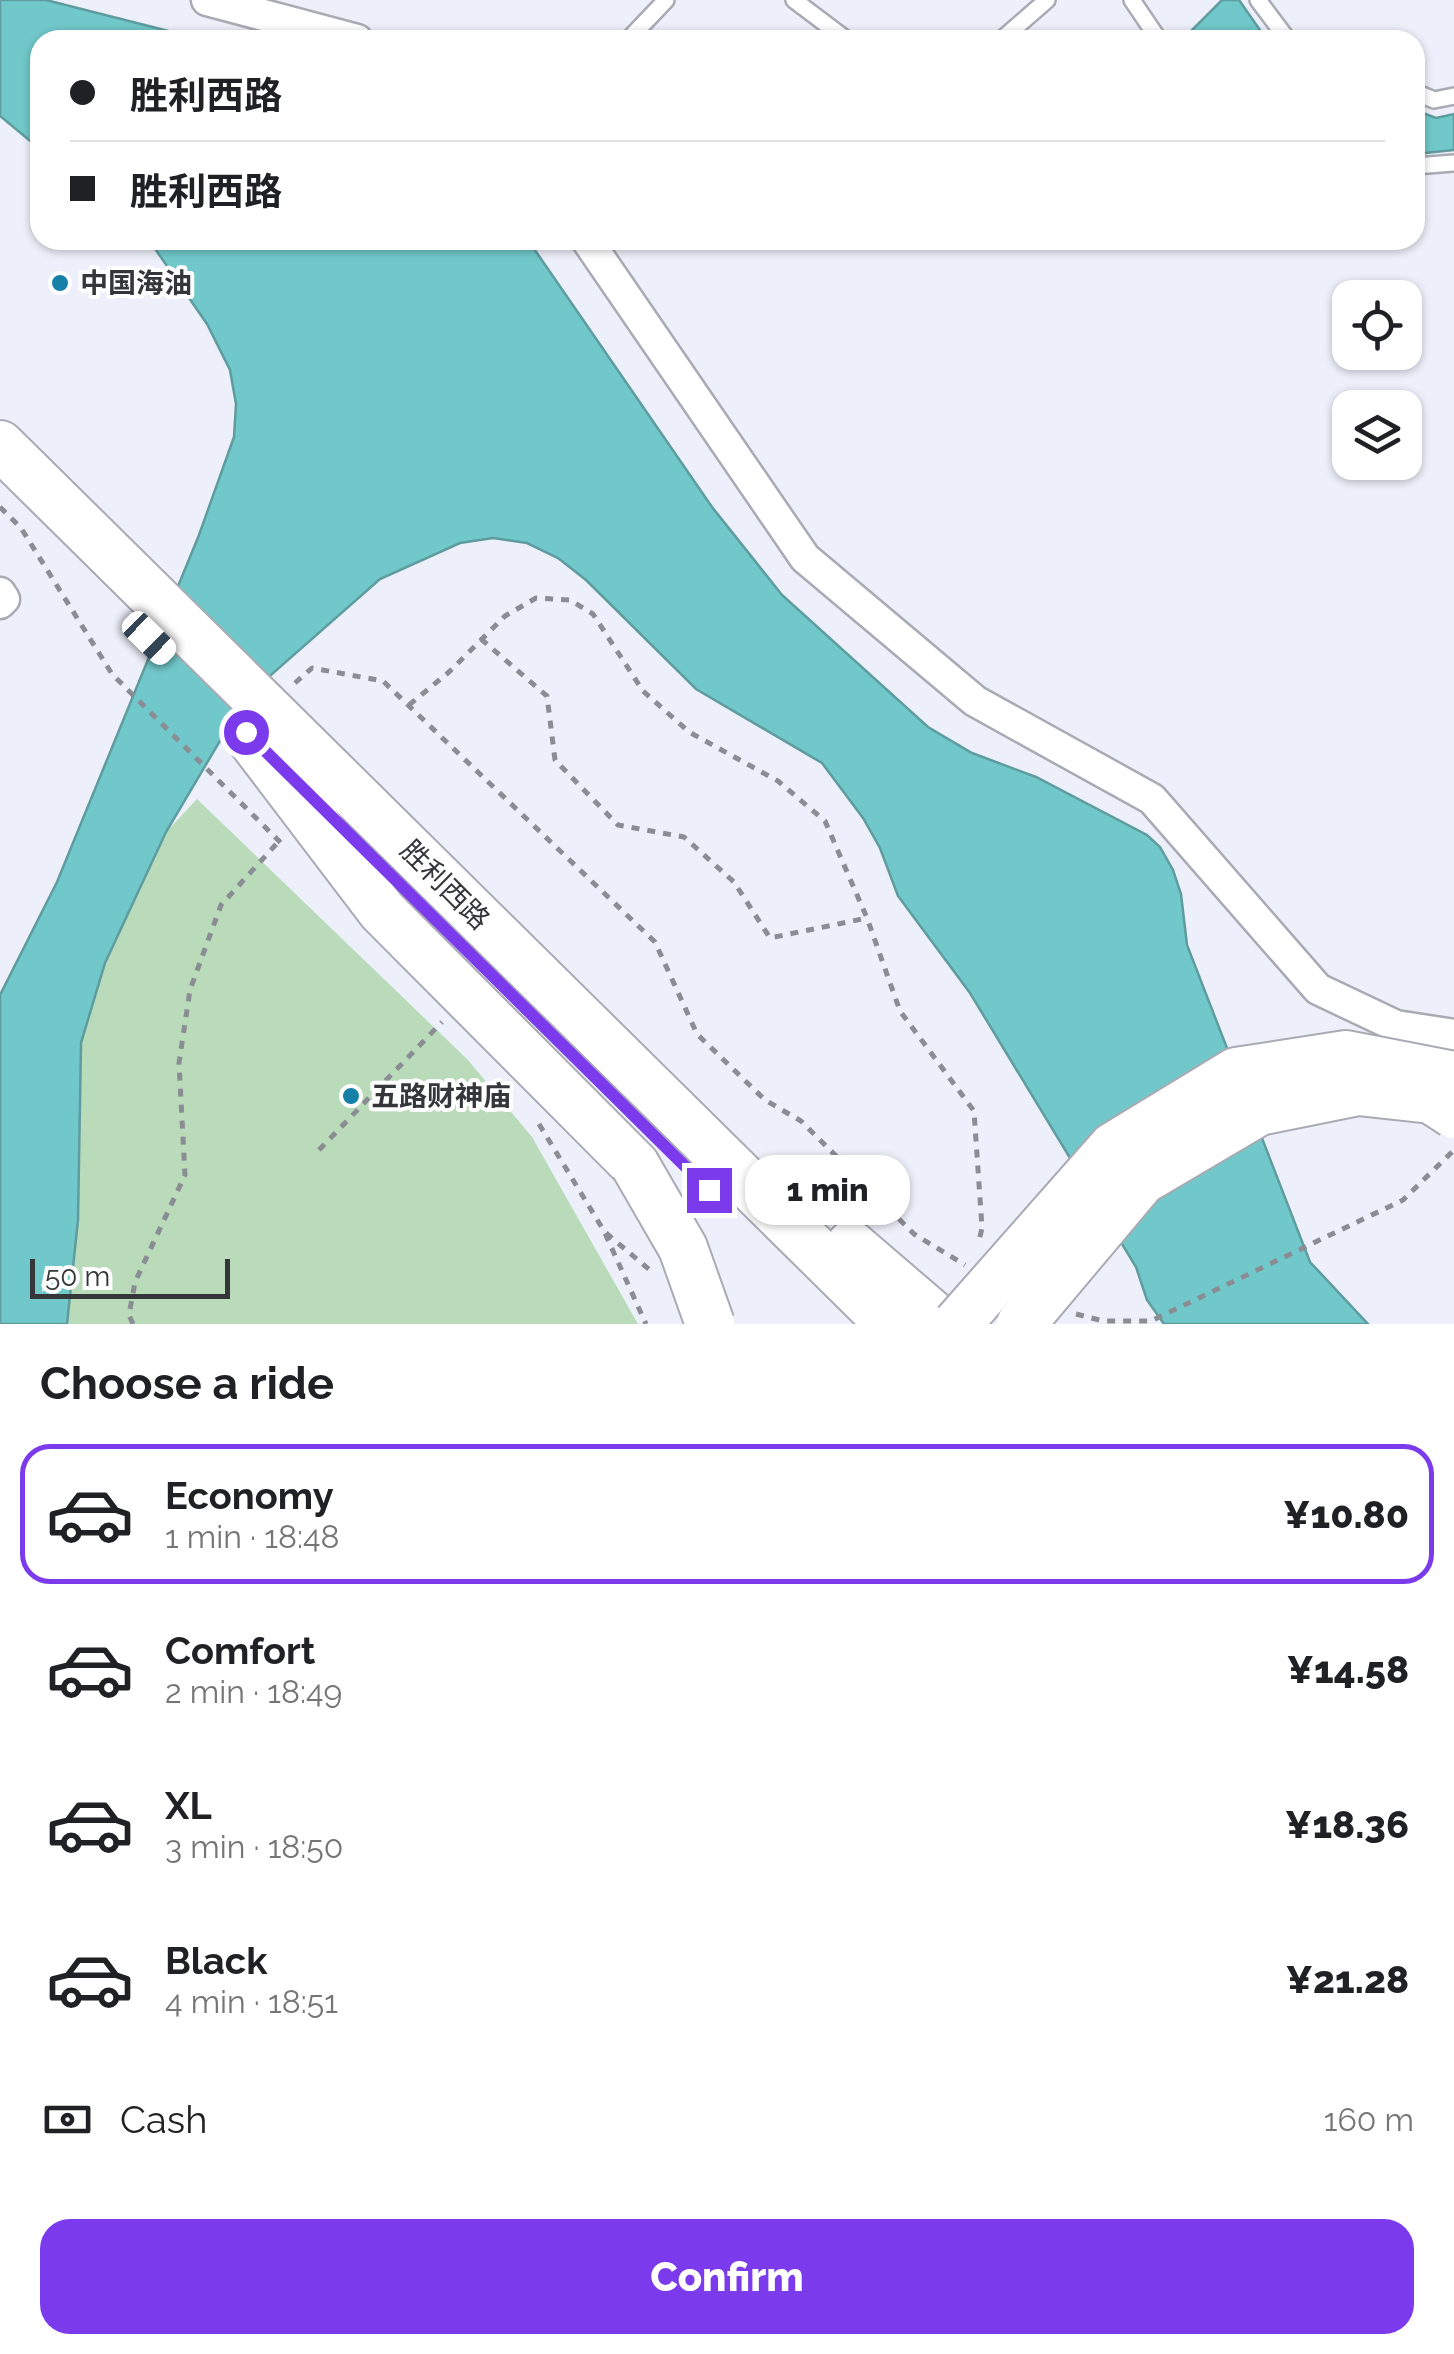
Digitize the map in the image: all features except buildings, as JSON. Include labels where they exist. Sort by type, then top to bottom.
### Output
[{"type":"main road","name":"胜利西路","points":[[0,446],[155,623]]},
{"type":"main road","name":"胜利西路","points":[[0,491],[155,623],[568,1006],[890,1324]]},
{"type":"main road","name":"胜利西路","points":[[252,716],[845,1324]]},
{"type":"main road","points":[[252,716],[382,911],[635,1165],[683,1248],[710,1324]]},
{"type":"main road","points":[[568,1006],[943,1324]]},
{"type":"main road","points":[[957,1324],[1113,1147],[1236,1072],[1346,1056],[1454,1076]]},
{"type":"main road","points":[[1022,1324],[1142,1180],[1258,1112],[1358,1090],[1431,1099],[1454,1114]]},
{"type":"street","points":[[207,0],[320,30]]},
{"type":"street","points":[[593,250],[805,558],[975,701],[1152,799],[1318,989],[1396,1026],[1454,1035]]},
{"type":"street","points":[[0,593],[4,598],[0,603]]},
{"type":"lane","points":[[638,30],[666,0]]},
{"type":"lane","points":[[794,0],[834,30]]},
{"type":"lane","points":[[1013,30],[1047,0]]},
{"type":"lane","points":[[1132,0],[1152,30]]},
{"type":"lane","points":[[1258,0],[1280,30]]},
{"type":"lane","points":[[1425,96],[1434,100],[1454,96]]},
{"type":"lane","points":[[1425,165],[1454,163]]},
{"type":"path","points":[[409,705],[505,616],[536,598],[570,600],[593,614],[643,691],[690,732],[778,781],[825,822],[867,918],[900,1012],[974,1112],[982,1228],[976,1255]]},
{"type":"path","points":[[481,640],[547,696],[555,760],[618,824],[684,838],[734,882],[770,938],[867,918]]},
{"type":"path","points":[[252,716],[312,668],[383,681],[655,942],[697,1034],[764,1100],[801,1121],[914,1234],[972,1268]]},
{"type":"path","points":[[132,1324],[129,1315],[135,1282],[185,1175],[179,1062],[190,990],[221,905],[279,841]]},
{"type":"path","points":[[319,1150],[446,1017]]},
{"type":"path","points":[[1069,1312],[1102,1322],[1150,1321],[1403,1200],[1454,1150]]},
{"type":"path","points":[[604,1231],[646,1324]]},
{"type":"green space","points":[[197,799],[468,1060],[532,1137],[638,1324],[67,1324],[78,1220],[81,1043],[105,963],[166,832]]},
{"type":"water","points":[[0,0],[46,0],[164,30],[30,30],[30,141],[0,116]]},
{"type":"water","points":[[1222,0],[1239,0],[1260,30],[1192,30]]},
{"type":"water","points":[[1425,114],[1436,118],[1454,114],[1454,150],[1425,153]]},
{"type":"water","points":[[156,250],[535,250],[712,507],[782,595],[928,727],[972,753],[1036,777],[1147,835],[1160,847],[1181,894],[1187,945],[1310,1262],[1368,1324],[1164,1324],[1147,1300],[1136,1267],[970,993],[898,896],[880,848],[863,818],[822,763],[696,689],[586,580],[558,558],[527,543],[493,538],[460,543],[380,579],[246,697],[166,832],[105,963],[81,1043],[78,1220],[67,1324],[0,1324],[0,995],[57,882],[199,535],[234,437],[236,404],[230,370],[207,324]]},
{"type":"place","name":"中国海油","points":[[60,283]]},
{"type":"place","name":"五路财神庙","points":[[351,1096]]},
{"type":"route","points":[[246,732],[709,1190]]}]
